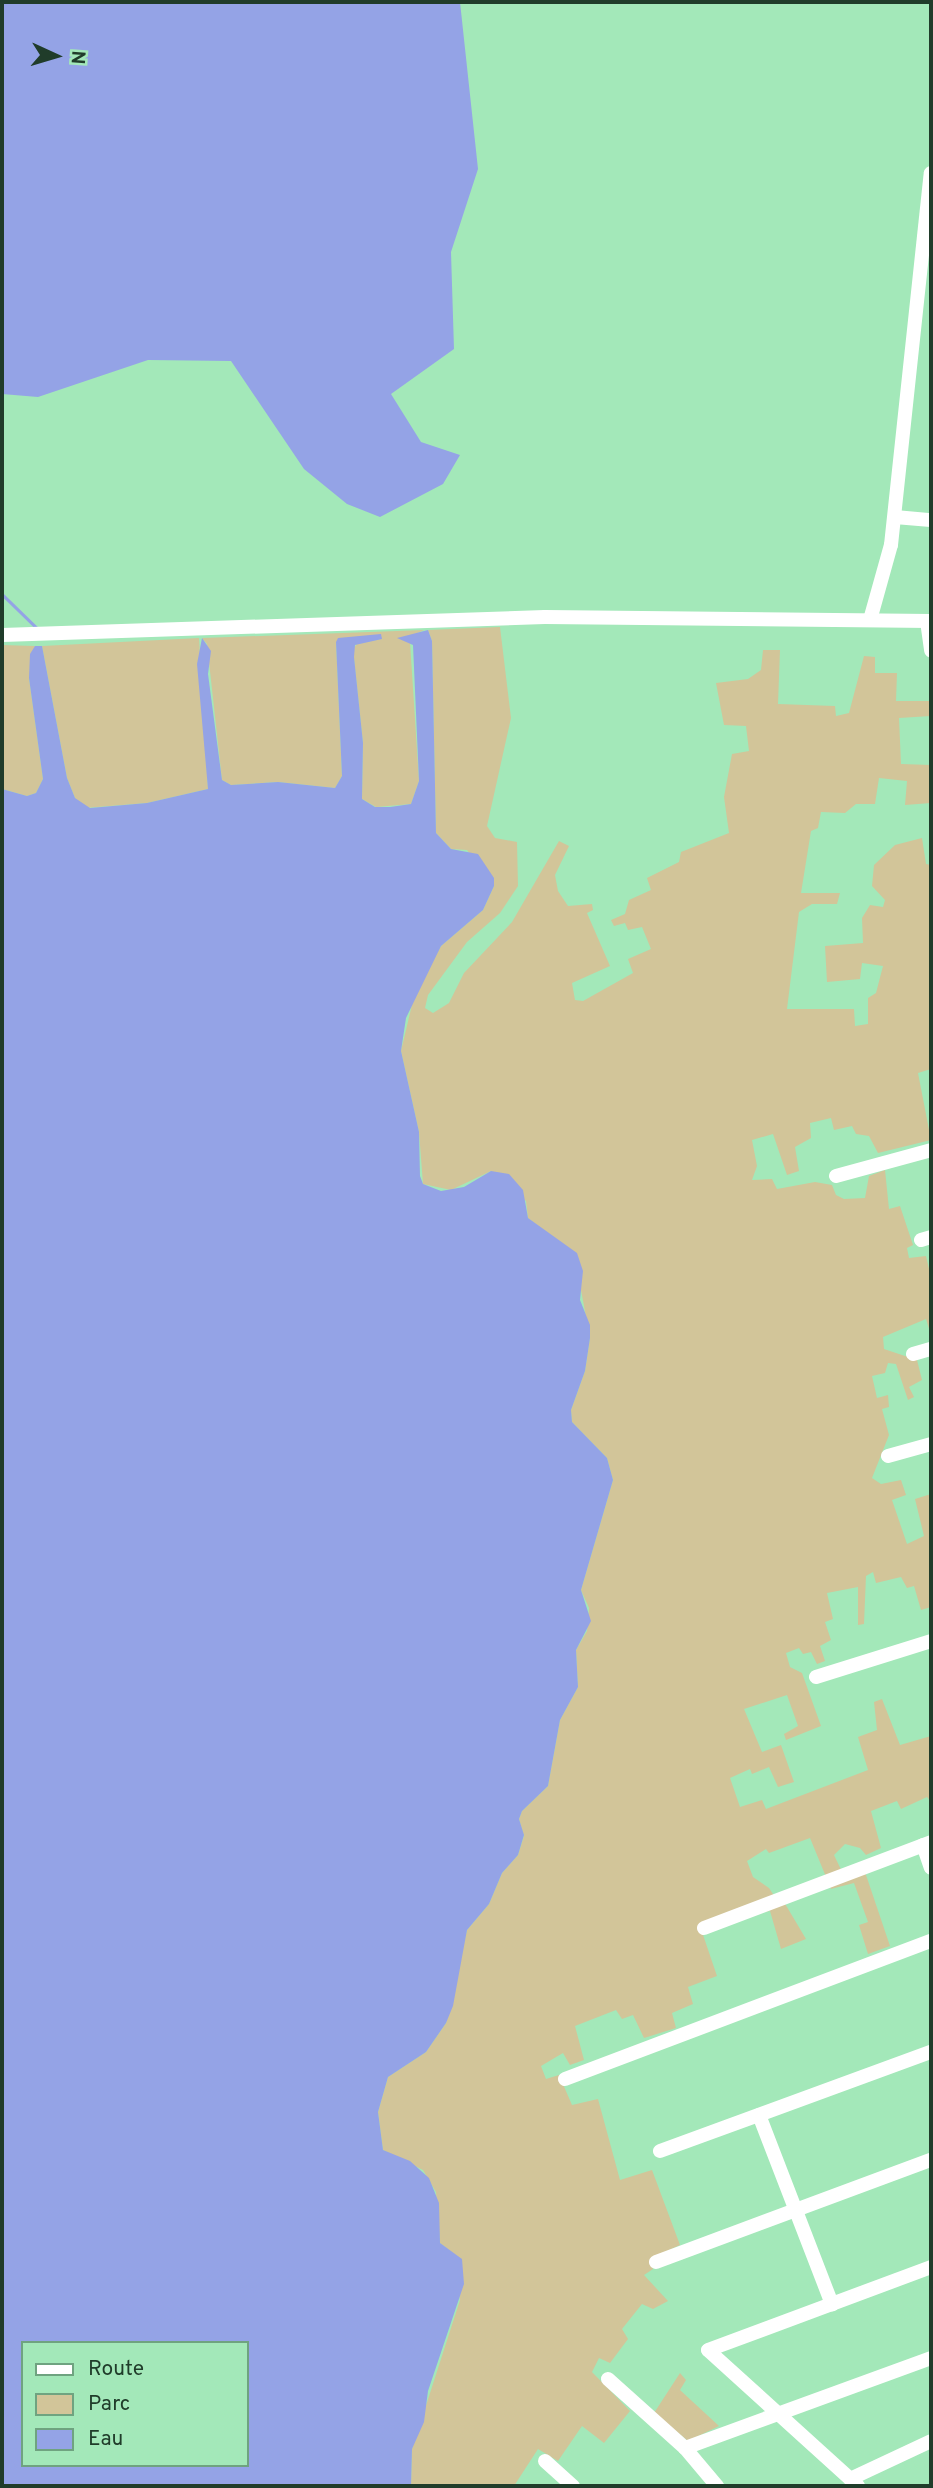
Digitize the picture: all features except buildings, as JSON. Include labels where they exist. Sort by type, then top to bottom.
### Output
[{"type":"street","points":[[870,620],[895,517],[931,173]]},
{"type":"street","points":[[895,517],[931,520]]},
{"type":"street","points":[[2,635],[532,617],[870,620],[929,621],[931,650]]},
{"type":"street","points":[[836,1176],[931,1150]]},
{"type":"street","points":[[913,1354],[931,1349]]},
{"type":"street","points":[[888,1456],[931,1444]]},
{"type":"street","points":[[816,1677],[931,1641]]},
{"type":"street","points":[[704,1928],[927,1844],[931,1868]]},
{"type":"street","points":[[565,2079],[931,1941]]},
{"type":"street","points":[[660,2151],[931,2052]]},
{"type":"street","points":[[760,2115],[832,2304]]},
{"type":"street","points":[[656,2262],[931,2160]]},
{"type":"street","points":[[931,2267],[708,2350],[854,2482],[931,2442]]},
{"type":"street","points":[[685,2448],[781,2416],[931,2358]]},
{"type":"street","points":[[608,2379],[685,2448],[717,2486]]},
{"type":"street","points":[[545,2461],[573,2486]]},
{"type":"green space","points":[[500,627],[511,718],[487,826],[495,838],[517,842],[518,886],[500,913],[467,942],[428,995],[425,1008],[433,1013],[449,1003],[464,973],[512,922],[559,841],[569,846],[555,875],[558,891],[568,906],[592,904],[593,910],[587,913],[610,966],[572,983],[575,1000],[583,1001],[633,973],[628,959],[651,949],[642,927],[628,930],[625,923],[614,926],[611,920],[625,914],[629,900],[651,890],[647,878],[679,862],[681,852],[729,833],[724,797],[732,754],[749,751],[746,726],[724,725],[716,683],[748,679],[761,670],[763,650],[780,650],[778,704],[835,706],[836,716],[849,713],[864,656],[875,657],[875,673],[897,673],[896,701],[931,701],[931,716],[899,718],[901,764],[931,765],[931,803],[905,805],[907,781],[879,778],[875,804],[856,804],[845,813],[821,812],[818,828],[811,831],[801,893],[840,893],[837,904],[812,904],[799,912],[787,1009],[854,1009],[855,1026],[868,1024],[868,998],[876,993],[883,966],[862,963],[860,979],[827,982],[825,946],[863,943],[862,918],[870,905],[883,907],[885,900],[872,886],[874,865],[895,845],[922,838],[926,864],[931,865],[931,1069],[918,1073],[931,1140],[878,1153],[869,1136],[856,1134],[852,1126],[834,1130],[831,1118],[810,1123],[811,1138],[795,1147],[799,1171],[787,1175],[773,1134],[752,1140],[757,1166],[752,1180],[772,1179],[777,1189],[815,1182],[832,1185],[836,1195],[844,1199],[865,1198],[869,1176],[885,1170],[889,1209],[900,1206],[913,1245],[907,1248],[909,1258],[926,1256],[931,1277],[931,1335],[926,1319],[883,1337],[884,1349],[917,1360],[922,1380],[909,1387],[914,1397],[908,1400],[896,1364],[888,1363],[885,1373],[872,1376],[877,1398],[888,1395],[889,1407],[882,1409],[889,1435],[872,1478],[881,1484],[901,1480],[906,1495],[892,1500],[907,1544],[924,1536],[915,1499],[931,1494],[931,1607],[921,1610],[914,1586],[907,1588],[901,1577],[876,1583],[873,1572],[866,1576],[864,1624],[858,1625],[858,1587],[827,1593],[833,1619],[825,1622],[831,1640],[820,1646],[825,1661],[817,1664],[811,1652],[803,1654],[799,1648],[786,1653],[790,1667],[802,1673],[821,1726],[786,1740],[784,1734],[798,1726],[787,1695],[744,1709],[762,1752],[781,1745],[794,1782],[778,1787],[769,1767],[752,1774],[750,1769],[730,1778],[740,1807],[762,1800],[766,1809],[868,1770],[858,1737],[877,1730],[874,1702],[882,1699],[900,1745],[931,1736],[931,1802],[927,1797],[901,1809],[897,1801],[871,1811],[881,1848],[866,1855],[860,1848],[845,1844],[834,1855],[845,1878],[865,1872],[890,1946],[868,1954],[859,1925],[868,1922],[854,1883],[831,1889],[810,1838],[769,1853],[766,1849],[747,1861],[753,1877],[769,1888],[779,1903],[784,1902],[806,1939],[781,1949],[770,1911],[706,1923],[700,1926],[717,1976],[688,1987],[693,2004],[672,2013],[676,2028],[644,2038],[633,2015],[622,2019],[616,2010],[575,2026],[584,2060],[570,2065],[563,2053],[541,2066],[546,2079],[559,2075],[572,2105],[598,2099],[620,2180],[652,2170],[680,2245],[650,2259],[653,2269],[644,2275],[668,2301],[653,2309],[642,2304],[622,2329],[628,2339],[610,2363],[599,2358],[592,2372],[630,2411],[604,2443],[582,2426],[558,2461],[538,2449],[514,2486],[411,2486],[412,2449],[460,2300],[454,2254],[440,2243],[436,2192],[423,2170],[383,2150],[378,2112],[388,2077],[426,2052],[446,2023],[467,1930],[489,1904],[502,1873],[518,1855],[524,1836],[519,1819],[522,1811],[548,1786],[560,1720],[578,1687],[576,1650],[587,1631],[589,1608],[581,1590],[613,1480],[607,1458],[572,1422],[571,1410],[585,1371],[590,1338],[581,1290],[552,1237],[528,1218],[526,1201],[491,1171],[451,1190],[423,1184],[419,1132],[401,1051],[415,992],[441,946],[483,910],[494,886],[467,850],[451,849],[436,833],[432,641],[428,630]]},
{"type":"green space","points":[[424,630],[411,636],[410,642],[419,781],[411,804],[376,807],[362,799],[363,743],[353,649],[357,644],[381,639],[336,642],[342,776],[335,788],[278,782],[231,785],[222,780],[207,644],[202,638]]},
{"type":"green space","points":[[199,638],[208,789],[147,803],[84,808],[75,798],[67,778],[42,646]]},
{"type":"green space","points":[[2,645],[35,646],[29,678],[43,779],[36,793],[27,796],[2,789]]},
{"type":"green space","points":[[680,2373],[686,2380],[680,2390],[719,2426],[688,2441],[654,2413]]},
{"type":"water","points":[[2,2],[460,2],[478,169],[451,252],[454,349],[391,394],[421,442],[460,455],[443,484],[380,517],[347,504],[304,469],[231,361],[148,360],[38,397],[2,394]]},
{"type":"water","points":[[428,630],[432,641],[436,833],[451,849],[478,854],[494,878],[494,886],[483,910],[441,946],[406,1018],[401,1051],[419,1132],[420,1176],[423,1184],[441,1191],[464,1187],[491,1171],[509,1174],[523,1190],[528,1218],[577,1253],[583,1271],[580,1300],[590,1325],[590,1338],[585,1371],[571,1410],[572,1422],[607,1458],[613,1480],[581,1590],[591,1621],[576,1650],[578,1687],[560,1720],[548,1786],[522,1811],[519,1819],[524,1835],[518,1855],[502,1873],[489,1904],[467,1930],[453,2006],[446,2023],[426,2052],[388,2077],[378,2112],[383,2150],[410,2161],[429,2178],[439,2203],[440,2243],[462,2259],[464,2284],[428,2391],[424,2422],[412,2449],[411,2486],[2,2486],[2,789],[27,796],[36,793],[43,779],[29,678],[30,654],[35,646],[42,646],[67,778],[75,798],[90,808],[147,803],[208,789],[197,664],[202,638],[211,651],[208,674],[222,780],[231,785],[278,782],[335,788],[342,776],[336,642],[338,638],[381,634],[382,639],[355,645],[354,657],[363,743],[362,799],[375,807],[390,807],[411,804],[419,781],[413,645],[397,638]]},
{"type":"waterway","points":[[2,594],[38,629]]}]
